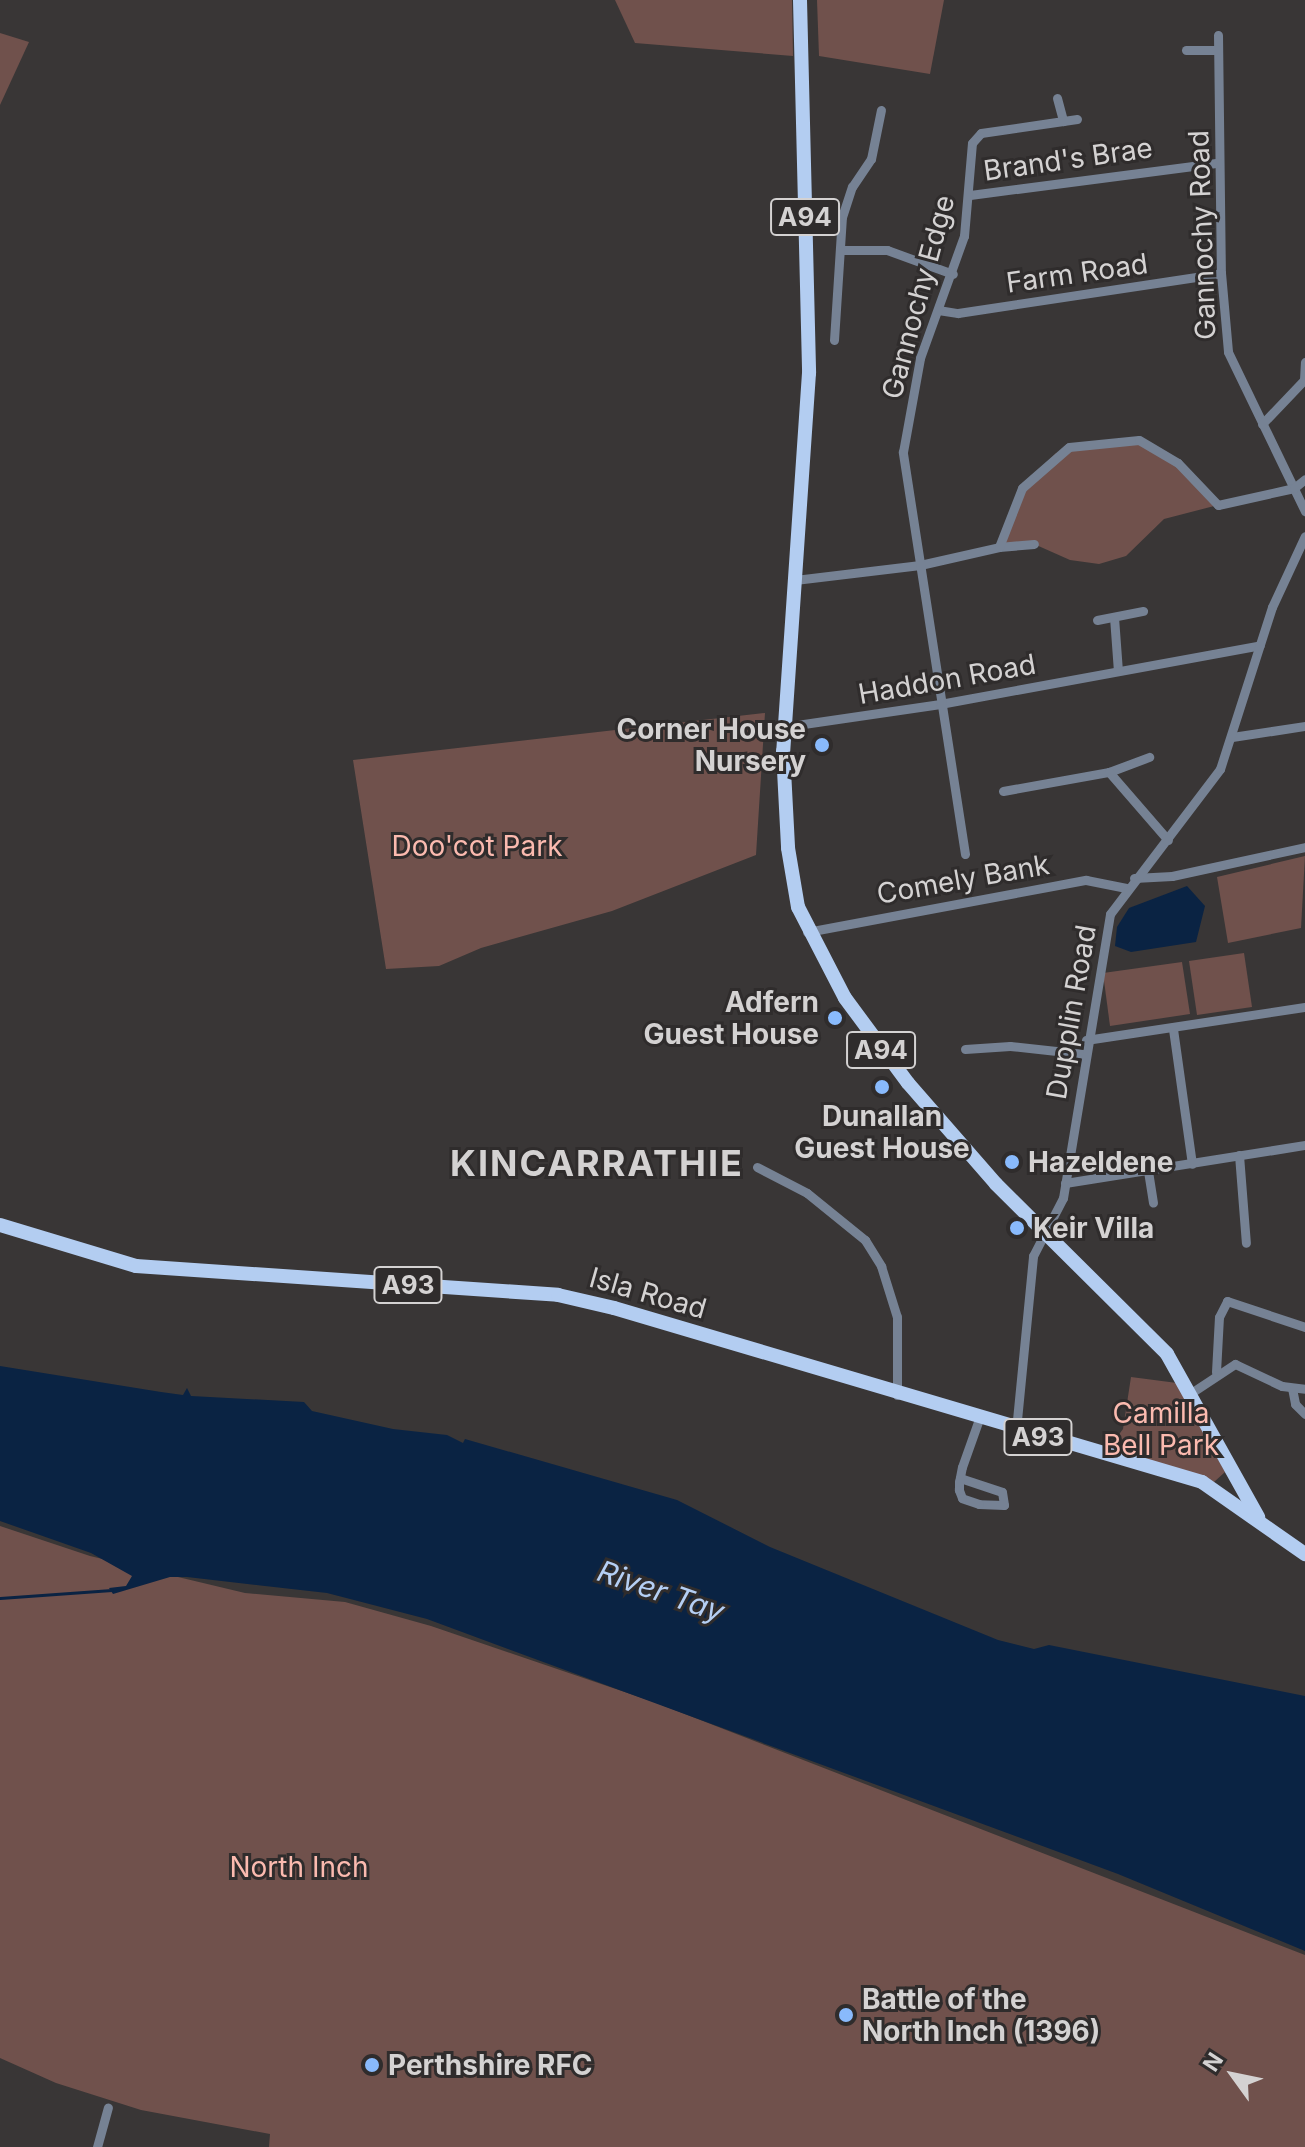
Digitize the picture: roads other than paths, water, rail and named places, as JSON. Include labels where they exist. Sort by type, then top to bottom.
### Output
[{"type":"main road","name":"A94","points":[[800,0],[809,373],[783,727],[787,829],[798,907],[807,932],[881,1050],[1045,1234],[1167,1354],[1258,1517]]},
{"type":"main road","name":"Isla Road","points":[[0,1225],[136,1266],[558,1295],[1202,1482],[1258,1517]]},
{"type":"main road","name":"A93","points":[[1258,1517],[1305,1554]]},
{"type":"street","name":"Gannochy Road","points":[[1218,35],[1221,273],[1228,352],[1305,511]]},
{"type":"street","points":[[1186,50],[1218,50]]},
{"type":"street","points":[[1057,98],[1063,121],[1077,119]]},
{"type":"street","points":[[834,340],[845,201],[871,159],[881,110]]},
{"type":"street","name":"Gannochy Edge","points":[[965,854],[903,452],[920,358],[953,274],[970,195],[976,136],[1063,121]]},
{"type":"street","name":"Brand's Brae","points":[[970,195],[1218,163]]},
{"type":"street","points":[[842,250],[887,250],[953,274]]},
{"type":"street","name":"Farm Road","points":[[938,310],[958,313],[1221,273]]},
{"type":"street","points":[[1262,424],[1304,380],[1305,362]]},
{"type":"street","points":[[999,547],[1022,488],[1069,447],[1139,440],[1178,463],[1218,505],[1294,488],[1305,479]]},
{"type":"street","name":"Dupplin Road","points":[[1016,1430],[1033,1256],[1065,1183],[1086,1040],[1110,914],[1126,888],[1168,840],[1213,780],[1232,737],[1285,572],[1305,536]]},
{"type":"street","points":[[795,580],[920,565],[999,547],[1034,544]]},
{"type":"street","points":[[1097,620],[1143,611]]},
{"type":"street","points":[[1114,617],[1118,671]]},
{"type":"street","name":"Haddon Road","points":[[783,727],[940,704],[1260,645]]},
{"type":"street","points":[[1232,737],[1305,726]]},
{"type":"street","points":[[1003,791],[1109,772],[1149,757]]},
{"type":"street","points":[[1109,772],[1168,840]]},
{"type":"street","points":[[1134,878],[1172,876],[1305,847]]},
{"type":"street","name":"Comely Bank","points":[[807,932],[1086,880],[1126,888]]},
{"type":"street","points":[[1086,1040],[1305,1007]]},
{"type":"street","points":[[1173,1029],[1192,1164]]},
{"type":"street","points":[[965,1049],[1010,1046],[1084,1054]]},
{"type":"street","points":[[1065,1183],[1305,1145]]},
{"type":"street","points":[[1239,1155],[1246,1243]]},
{"type":"street","points":[[757,1167],[807,1193],[865,1240],[881,1266],[897,1317],[897,1395]]},
{"type":"street","points":[[1148,1171],[1153,1203]]},
{"type":"street","points":[[1216,1372],[1219,1317],[1227,1301],[1305,1327]]},
{"type":"street","points":[[1191,1393],[1216,1372],[1239,1365],[1292,1388],[1305,1389]]},
{"type":"street","points":[[1292,1388],[1295,1404],[1305,1414]]},
{"type":"street","points":[[960,1478],[1002,1492],[1004,1505],[992,1508],[962,1498],[960,1478],[979,1419]]},
{"type":"street","points":[[97,2147],[108,2107]]},
{"type":"water","points":[[1187,886],[1205,906],[1196,942],[1131,952],[1115,946],[1117,927],[1129,908]]},
{"type":"water","name":"River Tay","points":[[0,1366],[183,1395],[187,1388],[191,1396],[304,1402],[312,1411],[393,1429],[447,1435],[463,1443],[465,1439],[677,1500],[770,1547],[998,1640],[1034,1649],[1049,1645],[1305,1696],[1305,1951],[1118,1874],[427,1619],[327,1593],[187,1577],[170,1577],[113,1594],[109,1588],[126,1586],[132,1576],[91,1553],[0,1521]]},
{"type":"waterway","points":[[0,1598],[112,1590]]},
{"type":"place","name":"Corner House Nursery","points":[[822,745]]},
{"type":"place","name":"Adfern Guest House","points":[[835,1018]]},
{"type":"place","name":"Dunallan Guest House","points":[[882,1087]]},
{"type":"place","name":"Hazeldene","points":[[1012,1162]]},
{"type":"place","name":"Keir Villa","points":[[1017,1228]]},
{"type":"place","name":"Battle of the North Inch (1396)","points":[[846,2015]]},
{"type":"place","name":"Perthshire RFC","points":[[372,2065]]},
{"type":"district","name":"KINCARRATHIE","points":[[597,1164]]},
{"type":"park label","name":"Doo'cot Park","points":[[477,846]]},
{"type":"park label","name":"Camilla Bell Park","points":[[1161,1429]]},
{"type":"park label","name":"North Inch","points":[[299,1867]]}]
